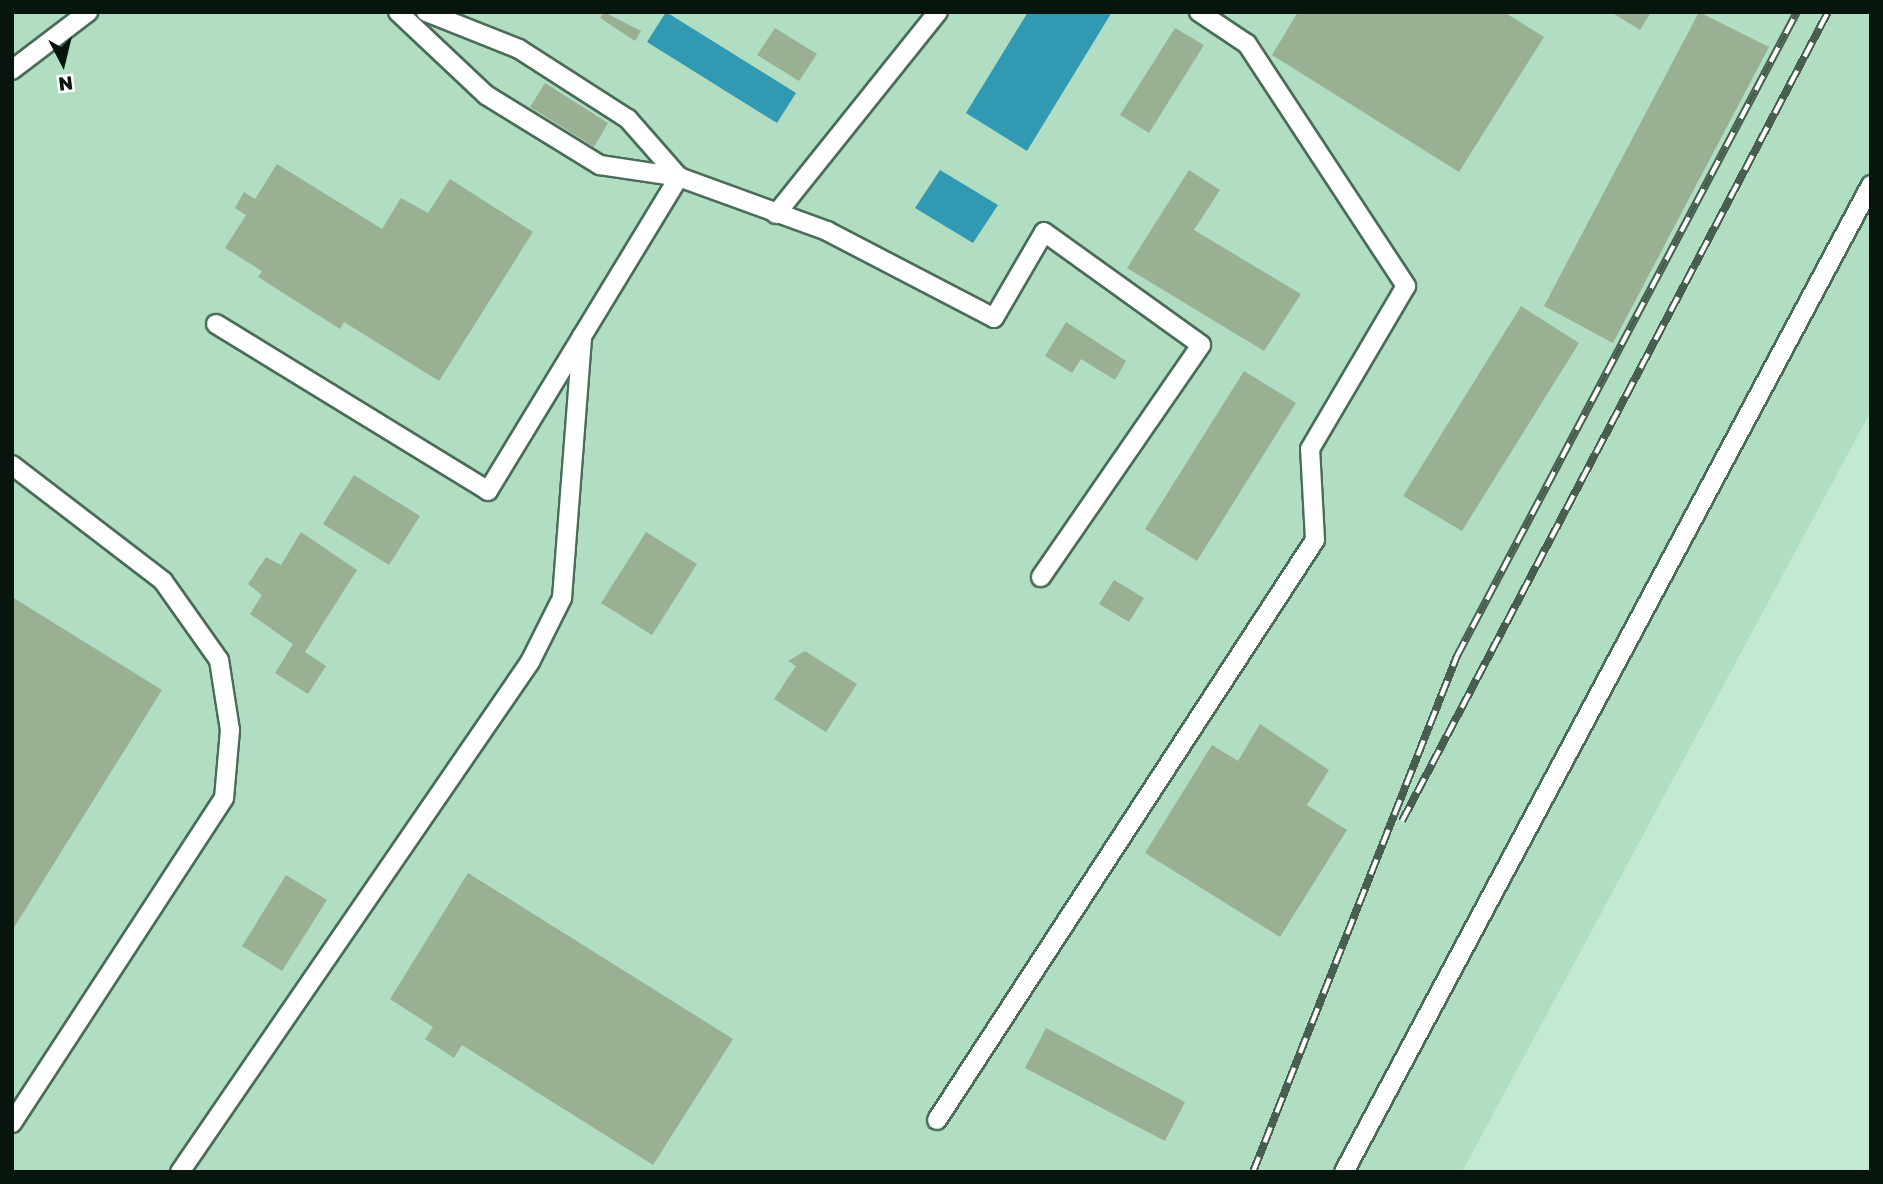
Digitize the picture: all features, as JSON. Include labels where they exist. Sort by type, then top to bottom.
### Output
[{"type":"lane","points":[[12,70],[88,12]]},
{"type":"lane","points":[[398,12],[486,95],[600,165],[679,177],[827,231],[994,318],[1044,233],[1201,345],[1041,577]]},
{"type":"lane","points":[[426,12],[541,63],[628,119],[679,177]]},
{"type":"lane","points":[[776,214],[938,12]]},
{"type":"lane","points":[[937,1120],[1315,540],[1310,449],[1406,286],[1247,44],[1199,12]]},
{"type":"lane","points":[[216,324],[488,491],[679,177]]},
{"type":"lane","points":[[1344,1172],[1871,185]]},
{"type":"lane","points":[[180,1172],[530,662],[562,598],[582,336]]},
{"type":"lane","points":[[12,465],[163,581],[219,660],[230,730],[224,798],[12,1123]]},
{"type":"shaded area","points":[[12,12],[1871,12],[1871,411],[1462,1172],[12,1172]]},
{"type":"water","points":[[666,12],[796,93],[777,123],[647,42]]},
{"type":"water","points":[[1028,12],[1112,12],[1027,151],[966,113]]},
{"type":"water","points":[[940,170],[998,205],[973,243],[915,208]]},
{"type":"building","points":[[604,12],[641,31],[635,41],[600,18]]},
{"type":"building","points":[[1298,12],[1504,12],[1544,37],[1459,172],[1272,55]]},
{"type":"building","points":[[1611,12],[1651,12],[1640,30]]},
{"type":"building","points":[[1699,12],[1769,47],[1613,343],[1544,306]]},
{"type":"building","points":[[775,28],[817,54],[799,81],[757,55]]},
{"type":"building","points":[[1175,28],[1204,45],[1149,133],[1120,115]]},
{"type":"building","points":[[545,83],[608,123],[594,147],[530,107]]},
{"type":"building","points":[[277,164],[382,229],[401,198],[428,213],[450,179],[533,232],[439,381],[344,322],[340,329],[258,277],[262,271],[225,248],[246,215],[235,208],[244,192],[255,199]]},
{"type":"building","points":[[1189,170],[1220,190],[1194,230],[1301,294],[1264,351],[1127,268]]},
{"type":"building","points":[[1521,306],[1579,343],[1462,531],[1403,496]]},
{"type":"building","points":[[1066,322],[1126,361],[1115,380],[1081,359],[1072,373],[1045,356]]},
{"type":"building","points":[[1244,371],[1296,403],[1197,561],[1145,529]]},
{"type":"building","points":[[354,475],[420,516],[389,565],[323,524]]},
{"type":"building","points":[[301,532],[357,570],[305,652],[326,666],[308,694],[275,673],[293,644],[250,614],[262,595],[248,584],[266,557],[281,565]]},
{"type":"building","points":[[646,532],[697,564],[652,635],[601,603]]},
{"type":"building","points":[[1114,580],[1144,598],[1129,622],[1099,604]]},
{"type":"building","points":[[12,597],[162,690],[12,931]]},
{"type":"building","points":[[805,651],[857,684],[826,732],[774,699],[796,666],[788,661]]},
{"type":"building","points":[[1260,724],[1329,770],[1307,805],[1347,830],[1280,937],[1145,853],[1212,745],[1238,761]]},
{"type":"building","points":[[468,873],[733,1039],[653,1165],[462,1045],[454,1058],[425,1039],[433,1027],[390,999]]},
{"type":"building","points":[[286,875],[327,900],[282,971],[242,946]]},
{"type":"building","points":[[1046,1028],[1185,1102],[1165,1141],[1025,1068]]},
{"type":"railway","points":[[1253,1172],[1457,656],[1797,12]]},
{"type":"railway","points":[[1402,821],[1828,12]]}]
